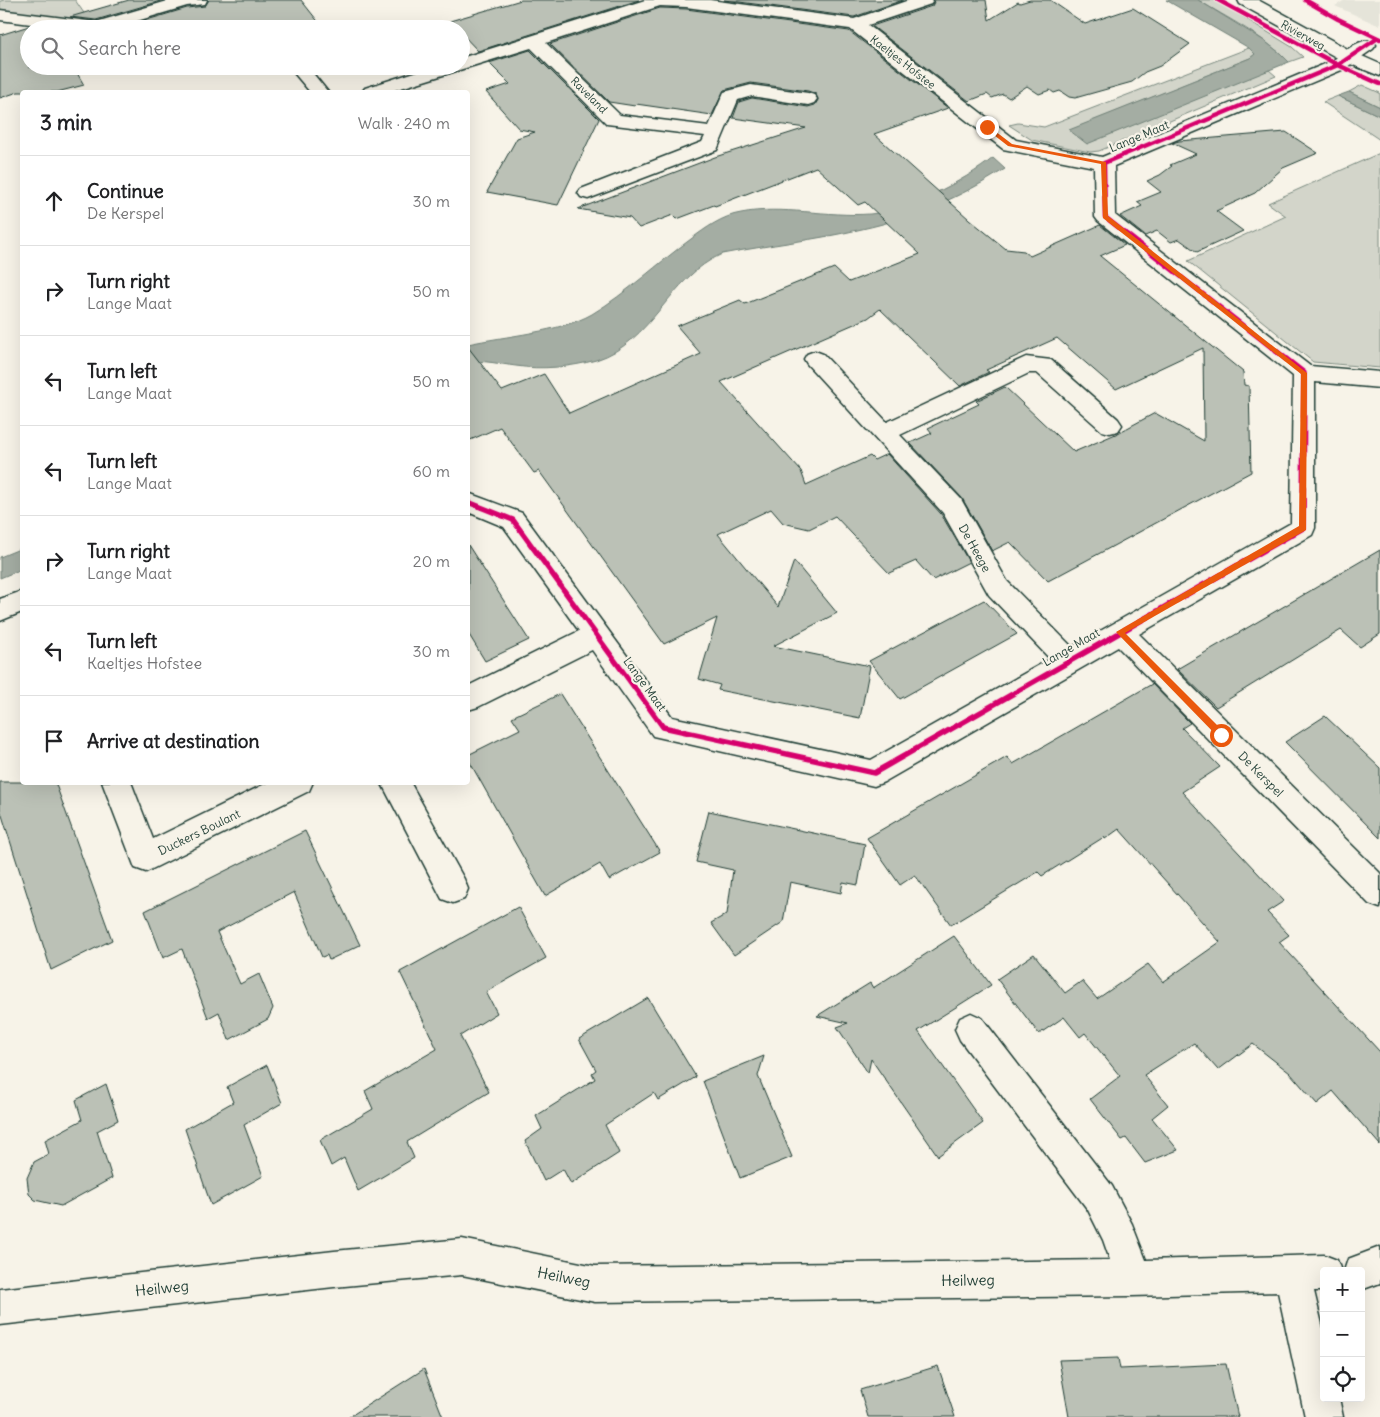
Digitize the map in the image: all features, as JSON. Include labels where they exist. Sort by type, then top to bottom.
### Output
[{"type":"street","points":[[121,20],[186,1],[199,0]]},
{"type":"street","points":[[470,61],[659,1],[684,1],[855,24],[925,0]]},
{"type":"street","name":"Rivierweg","points":[[1246,0],[1349,58],[1380,71]]},
{"type":"street","name":"Rivierweg","points":[[1270,0],[1373,48]]},
{"type":"street","points":[[0,15],[40,20]]},
{"type":"street","name":"Kaeltjes Hofstee","points":[[855,24],[1010,145],[1104,163]]},
{"type":"street","name":"Raveland","points":[[534,41],[614,120],[716,132]]},
{"type":"street","name":"Lange Maat","points":[[470,503],[513,520],[663,727],[874,773],[1303,528],[1304,373],[1105,217],[1104,163],[1338,65],[1373,48]]},
{"type":"street","points":[[305,75],[317,90]]},
{"type":"street","points":[[377,90],[425,75]]},
{"type":"street","points":[[588,193],[710,146],[730,96],[751,90],[808,99]]},
{"type":"street","name":"De Heege","points":[[815,359],[952,506],[998,588],[1069,661]]},
{"type":"street","points":[[884,433],[1026,365],[1043,366],[1110,425]]},
{"type":"street","points":[[1304,373],[1380,380]]},
{"type":"street","points":[[0,610],[20,602]]},
{"type":"street","name":"De Kerspel","points":[[1120,632],[1380,894]]},
{"type":"street","points":[[470,698],[596,635]]},
{"type":"street","name":"Duckers Boulant","points":[[117,785],[146,858],[293,785]]},
{"type":"street","points":[[398,785],[453,889]]},
{"type":"street","points":[[971,1029],[1100,1198],[1127,1252],[1132,1278]]},
{"type":"street","name":"Heilweg","points":[[0,1307],[334,1269],[462,1257],[595,1284],[1132,1278],[1308,1273]]},
{"type":"street","points":[[1365,1271],[1380,1265]]},
{"type":"street","points":[[1308,1273],[1324,1417]]},
{"type":"shaded area","points":[[75,0],[89,20],[75,20],[0,10],[0,1]]},
{"type":"shaded area","points":[[1166,0],[1198,0],[1263,40],[1289,62],[1087,144],[1069,130],[1250,58],[1255,54],[1249,48]]},
{"type":"shaded area","points":[[1198,0],[1215,0],[1292,47],[1303,57],[1289,62],[1269,44]]},
{"type":"shaded area","points":[[1345,0],[1380,0],[1380,26],[1335,6]]},
{"type":"shaded area","points":[[1249,48],[1256,54],[1250,58],[1069,131],[1269,70],[1276,76],[1099,151],[1090,152],[1032,140],[1009,125],[1018,123],[1044,127]]},
{"type":"shaded area","points":[[1362,85],[1380,93],[1380,107],[1349,92]]},
{"type":"shaded area","points":[[1349,92],[1380,107],[1380,116],[1338,96]]},
{"type":"shaded area","points":[[1338,96],[1380,116],[1380,140],[1323,102]]},
{"type":"shaded area","points":[[1380,153],[1380,368],[1313,362],[1188,261],[1286,216],[1268,203]]},
{"type":"shaded area","points":[[993,158],[1005,169],[971,189],[900,219],[845,233],[722,254],[703,265],[688,278],[647,325],[632,339],[616,351],[596,360],[546,368],[470,362],[470,344],[549,329],[592,314],[618,297],[697,235],[714,223],[727,217],[741,213],[772,210],[838,214],[884,212],[934,194]]},
{"type":"shaded area","points":[[20,549],[20,570],[0,578],[0,557]]},
{"type":"building","points":[[129,0],[164,0],[96,20],[70,17]]},
{"type":"building","points":[[209,0],[301,0],[317,20],[147,20],[187,8],[205,6]]},
{"type":"building","points":[[521,0],[639,0],[478,51],[470,43],[470,20],[453,20]]},
{"type":"building","points":[[724,0],[903,0],[854,17]]},
{"type":"building","points":[[935,0],[986,0],[989,20],[1018,2],[1050,0],[1085,24],[1133,8],[1190,44],[1160,66],[1145,72],[1132,82],[1075,98],[1069,97],[1060,91],[1054,93],[1050,90],[1039,94],[1027,86],[1009,98],[1003,94],[992,98],[987,94],[969,101],[872,26],[932,6]]},
{"type":"building","points":[[660,8],[686,9],[849,31],[948,108],[874,134],[969,219],[1006,249],[1024,251],[1030,256],[1100,225],[1125,245],[1100,256],[1243,372],[1244,385],[1249,386],[1251,472],[1048,581],[1010,542],[992,551],[962,498],[910,443],[932,433],[928,428],[979,404],[976,401],[1005,387],[1074,452],[1118,433],[1155,413],[1204,441],[1203,348],[1116,389],[1057,338],[986,370],[989,372],[960,386],[880,309],[868,318],[721,382],[801,471],[806,485],[870,456],[874,460],[887,454],[941,514],[969,562],[933,580],[916,561],[889,573],[835,516],[809,529],[783,523],[771,509],[718,534],[778,607],[794,561],[837,613],[773,646],[870,666],[860,718],[718,690],[720,685],[699,679],[717,618],[664,644],[539,471],[534,473],[500,427],[470,440],[470,350],[502,391],[544,374],[569,413],[701,354],[677,326],[740,300],[745,304],[834,268],[849,282],[920,254],[865,202],[858,205],[816,167],[715,206],[677,219],[673,215],[639,228],[630,218],[578,209],[715,157],[806,128],[733,118],[739,102],[752,98],[808,107],[815,105],[818,100],[816,94],[808,91],[751,83],[724,90],[712,115],[609,102],[550,44]]},
{"type":"building","points":[[20,29],[20,75],[78,75],[84,85],[65,90],[20,90],[20,92],[0,98],[0,35]]},
{"type":"building","points":[[530,50],[599,119],[558,205],[487,192],[517,138],[535,132],[519,129],[486,92],[510,84],[489,63]]},
{"type":"building","points":[[1286,132],[1318,153],[1283,168],[1255,193],[1216,211],[1243,231],[1197,252],[1179,239],[1171,242],[1157,231],[1145,236],[1120,216],[1142,206],[1137,202],[1161,192],[1147,181],[1160,175],[1172,166],[1170,165],[1196,154],[1172,143]]},
{"type":"building","points":[[470,548],[529,640],[485,661],[470,636]]},
{"type":"building","points":[[1380,550],[1380,634],[1360,647],[1341,630],[1216,707],[1177,669]]},
{"type":"building","points":[[984,600],[1017,634],[900,699],[869,661]]},
{"type":"building","points":[[1152,684],[1190,723],[1182,728],[1220,767],[1182,792],[1284,901],[1267,912],[1289,935],[1279,942],[1380,1052],[1380,1145],[1333,1091],[1317,1104],[1290,1073],[1253,1044],[1218,1070],[1194,1043],[1144,1075],[1168,1105],[1152,1118],[1178,1150],[1145,1163],[1126,1138],[1122,1140],[1090,1099],[1120,1076],[1085,1033],[1080,1037],[1064,1017],[1039,1034],[997,979],[1034,954],[1065,993],[1082,981],[1097,999],[1148,964],[1163,982],[1220,942],[1119,829],[1042,876],[1038,872],[951,925],[915,875],[900,885],[867,838],[1007,757],[1013,764]]},
{"type":"building","points":[[560,694],[660,852],[609,880],[600,864],[545,896],[470,763],[470,754],[520,729],[512,717]]},
{"type":"building","points":[[1325,716],[1380,768],[1380,838],[1285,742]]},
{"type":"building","points":[[0,782],[20,782],[20,785],[56,785],[112,940],[51,970],[0,809]]},
{"type":"building","points":[[709,811],[865,844],[858,885],[843,882],[841,893],[790,882],[783,922],[734,955],[711,923],[727,914],[733,870],[696,862]]},
{"type":"building","points":[[305,831],[360,945],[329,960],[327,955],[322,957],[294,892],[217,932],[240,984],[259,974],[273,1008],[268,1019],[229,1040],[219,1012],[208,1018],[182,949],[163,958],[145,911]]},
{"type":"building","points":[[518,907],[546,958],[486,992],[497,1013],[460,1036],[489,1092],[407,1142],[414,1158],[358,1191],[344,1158],[331,1166],[320,1140],[373,1109],[365,1091],[437,1049],[400,972]]},
{"type":"building","points":[[954,936],[991,985],[918,1031],[983,1123],[938,1156],[871,1059],[868,1073],[837,1027],[848,1023],[817,1016],[870,983],[873,988]]},
{"type":"building","points":[[648,998],[696,1077],[658,1100],[654,1093],[605,1125],[619,1153],[571,1184],[563,1169],[544,1181],[525,1141],[542,1129],[536,1116],[595,1079],[592,1073],[596,1070],[579,1039]]},
{"type":"building","points":[[764,1056],[758,1076],[792,1157],[740,1178],[703,1081]]},
{"type":"building","points":[[267,1065],[282,1103],[244,1125],[263,1176],[211,1205],[185,1129],[233,1102],[227,1087]]},
{"type":"building","points":[[106,1084],[118,1120],[97,1131],[112,1178],[61,1206],[35,1200],[29,1194],[27,1178],[34,1162],[49,1154],[45,1140],[82,1120],[76,1100]]},
{"type":"building","points":[[1118,1358],[1120,1369],[1226,1364],[1238,1417],[1069,1417],[1059,1360]]},
{"type":"building","points":[[938,1366],[955,1417],[868,1417],[860,1390]]},
{"type":"building","points":[[424,1369],[443,1417],[349,1417]]},
{"type":"cycle path","points":[[1218,0],[1338,65],[1380,84]]},
{"type":"cycle path","points":[[1305,0],[1338,19],[1380,39]]},
{"type":"cycle path","points":[[470,503],[513,520],[663,727],[874,773],[1303,528],[1304,373],[1105,217],[1104,163],[1338,65],[1378,38]]},
{"type":"route","points":[[987,127],[1010,145],[1104,163],[1105,217],[1304,373],[1303,528],[1120,632],[1221,735]]}]
